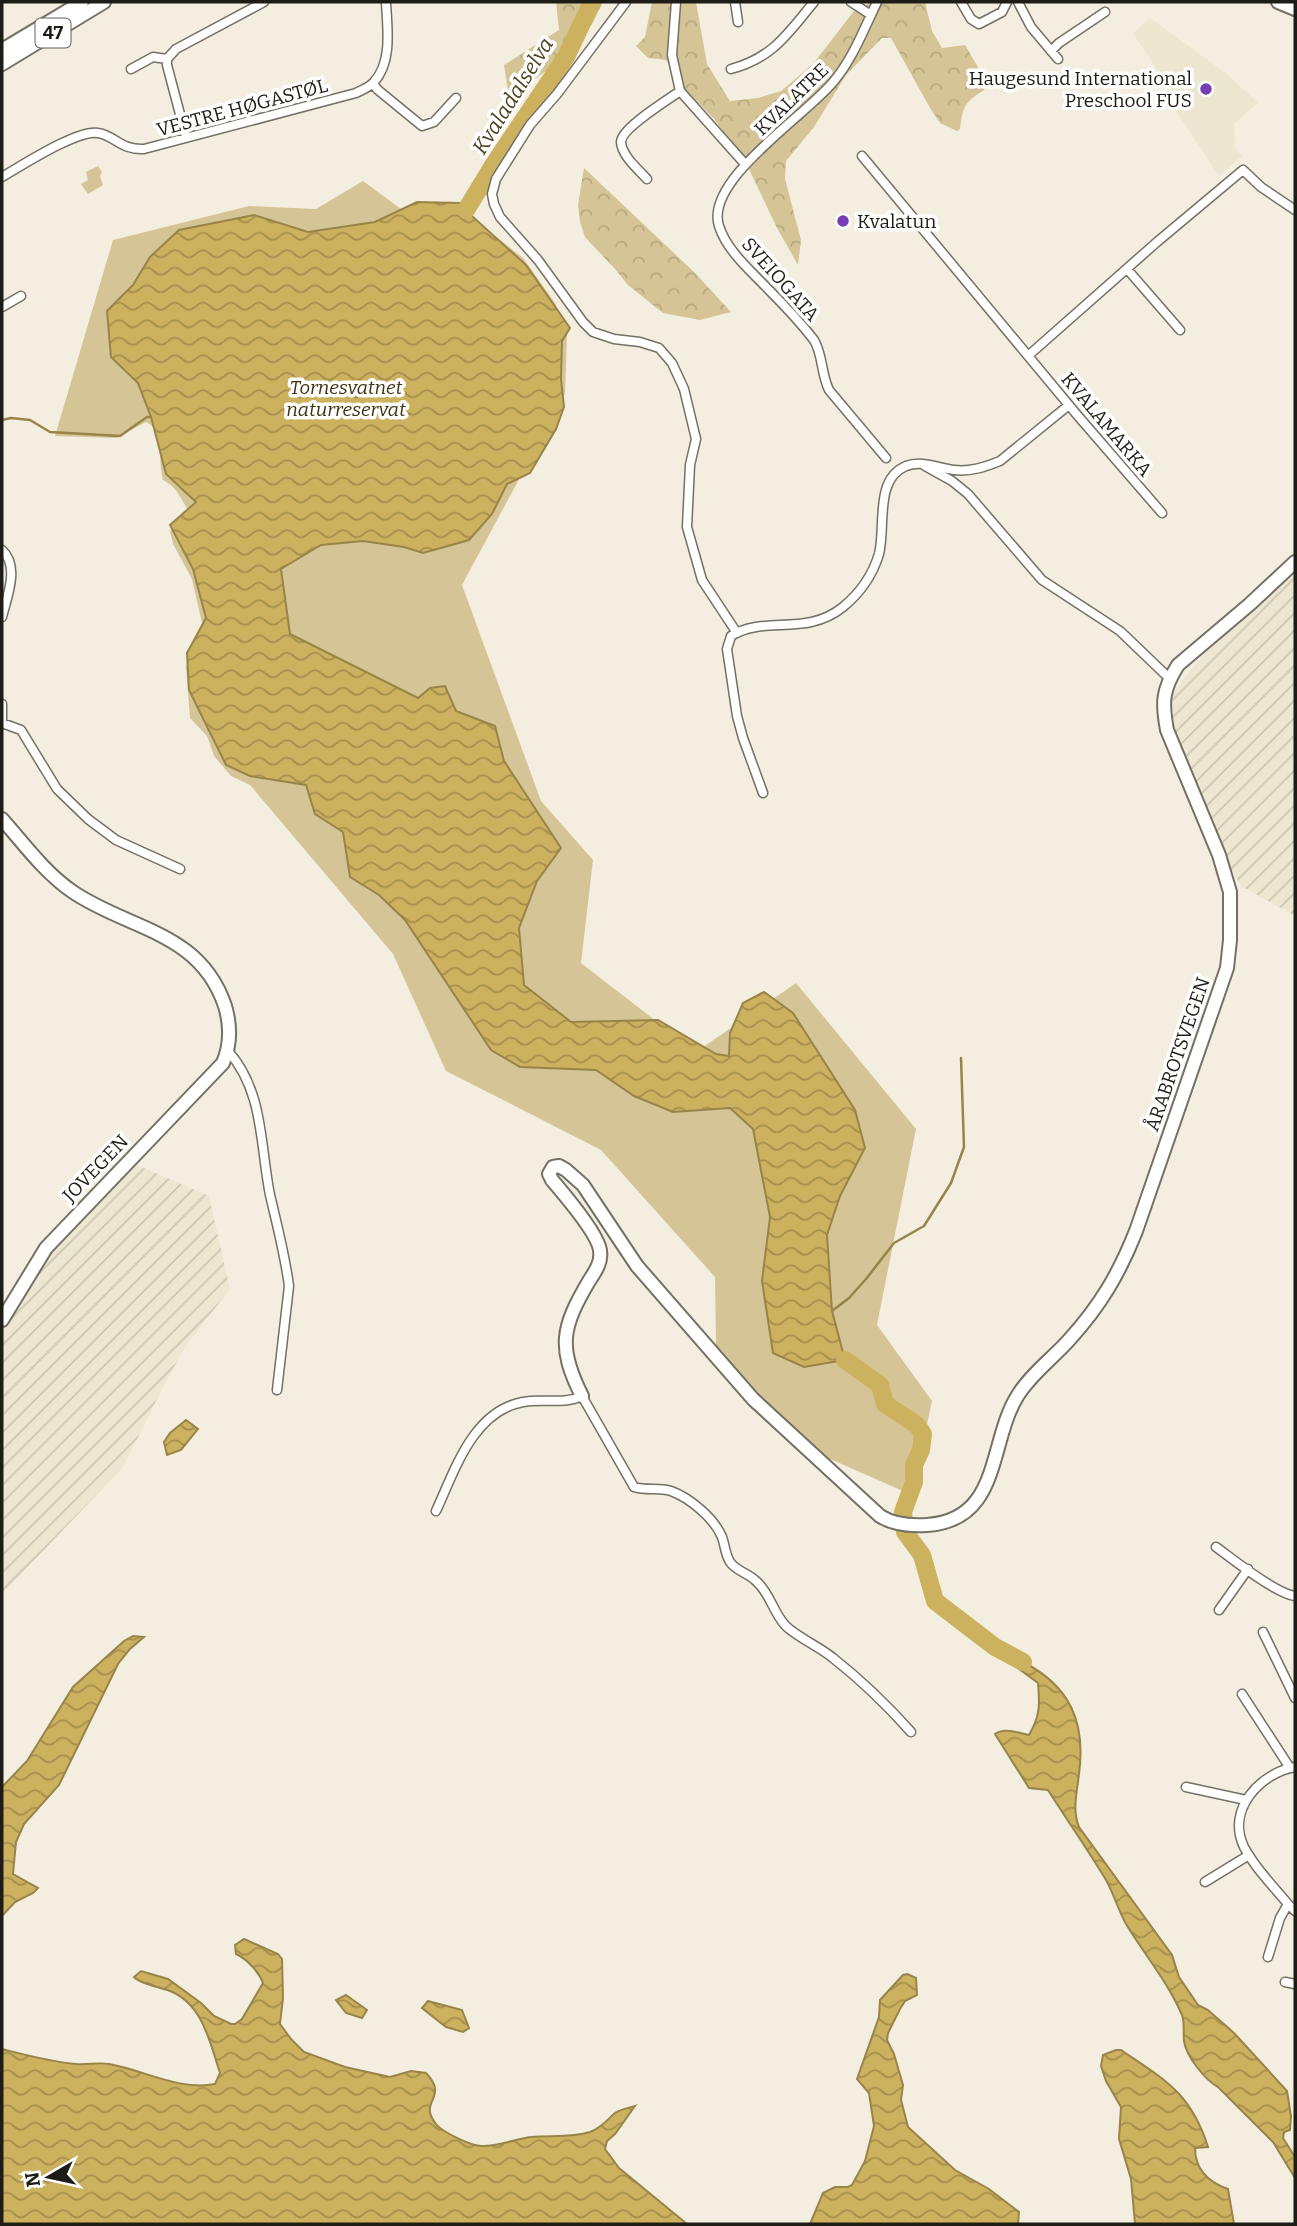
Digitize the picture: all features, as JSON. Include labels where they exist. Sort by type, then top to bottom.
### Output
[{"type":"street","name":"47","points":[[2,50],[82,2]]},
{"type":"street","name":"47","points":[[2,64],[104,2]]},
{"type":"street","points":[[186,137],[166,65],[167,59],[176,49],[264,2]]},
{"type":"street","points":[[386,2],[387,54],[383,68],[373,83],[378,90],[422,126],[434,122],[456,98]]},
{"type":"street","points":[[626,2],[557,94],[530,125],[496,179],[492,194],[500,217],[538,260],[593,332],[659,348],[672,363],[684,389],[696,439],[690,464],[687,527],[702,580],[737,632]]},
{"type":"street","points":[[676,2],[672,55],[680,91],[745,164]]},
{"type":"street","points":[[735,2],[738,22]]},
{"type":"street","points":[[732,69],[753,63],[769,52],[814,2]]},
{"type":"street","points":[[851,2],[871,15]]},
{"type":"street","name":"KVALATRE","points":[[745,164],[833,84],[847,64],[877,2]]},
{"type":"street","points":[[961,2],[971,19],[979,24],[1002,12],[1007,2]]},
{"type":"street","points":[[1018,2],[1031,27],[1058,59]]},
{"type":"street","points":[[1278,2],[1295,9]]},
{"type":"street","points":[[1051,51],[1105,12]]},
{"type":"street","points":[[131,69],[153,57],[167,59]]},
{"type":"street","name":"VESTRE HØGASTØL","points":[[2,177],[78,136],[96,132],[133,150],[144,149],[356,93],[373,83]]},
{"type":"street","points":[[647,179],[625,153],[621,144],[622,135],[680,91]]},
{"type":"street","name":"KVALAMARKA","points":[[862,156],[1161,513]]},
{"type":"street","name":"SVEIOGATA","points":[[745,164],[723,193],[717,209],[719,225],[726,240],[733,252],[814,340],[818,346],[824,381],[829,390],[886,458]]},
{"type":"street","points":[[1029,355],[1243,170],[1261,187],[1295,210]]},
{"type":"street","points":[[1127,269],[1180,330]]},
{"type":"street","points":[[2,307],[21,296]]},
{"type":"street","points":[[763,793],[743,738],[735,705],[727,649],[732,636],[737,632],[806,624],[830,616],[858,593],[879,554],[885,496],[892,478],[906,466],[922,464],[969,470],[1000,461],[1069,405]]},
{"type":"street","points":[[922,464],[952,481],[968,494],[1042,580],[1114,626],[1170,678]]},
{"type":"street","points":[[2,550],[8,556],[11,568],[2,617]]},
{"type":"street","name":"ÅRABROTSVEGEN","points":[[582,1396],[570,1374],[565,1353],[566,1329],[573,1307],[597,1268],[600,1251],[594,1236],[549,1174],[553,1167],[559,1166],[583,1185],[637,1266],[753,1399],[873,1511],[894,1523],[936,1525],[960,1516],[978,1499],[992,1471],[1012,1406],[1019,1393],[1069,1341],[1109,1290],[1123,1264],[1227,968],[1230,892],[1219,855],[1167,730],[1163,711],[1164,694],[1170,678],[1185,658],[1295,562]]},
{"type":"street","points":[[2,704],[2,722],[21,730],[57,789],[88,819],[116,840],[180,869]]},
{"type":"street","points":[[2,820],[63,885],[92,903],[165,936],[191,954],[214,981],[230,1030],[228,1052],[245,1077],[259,1117],[270,1194],[288,1278],[277,1390]]},
{"type":"street","name":"JOVEGEN","points":[[2,1321],[46,1248],[214,1074],[228,1052]]},
{"type":"street","points":[[436,1511],[476,1432],[494,1413],[509,1405],[526,1401],[564,1401],[582,1396],[634,1487],[670,1491],[700,1510],[715,1524],[732,1565],[762,1588],[784,1625],[836,1659],[911,1731]]},
{"type":"street","points":[[1216,1547],[1278,1589],[1295,1596]]},
{"type":"street","points":[[1219,1610],[1248,1569]]},
{"type":"street","points":[[1263,1632],[1295,1699]]},
{"type":"street","points":[[1242,1694],[1293,1768],[1275,1773],[1264,1780],[1246,1800],[1240,1833],[1249,1855],[1295,1911]]},
{"type":"street","points":[[1186,1787],[1246,1800]]},
{"type":"street","points":[[1205,1882],[1249,1855]]},
{"type":"street","points":[[1268,1957],[1280,1918],[1288,1904]]},
{"type":"street","points":[[1285,1982],[1295,1984]]},
{"type":"shaded area","name":"Haugesund International Preschool FUS","points":[[1150,18],[1227,74],[1258,103],[1234,124],[1235,147],[1242,156],[1219,176],[1174,108],[1180,104],[1133,33]]},
{"type":"shaded area","points":[[1295,574],[1295,916],[1241,886],[1204,821],[1177,762],[1167,700],[1220,634]]},
{"type":"shaded area","points":[[132,1163],[209,1196],[230,1289],[187,1344],[123,1467],[2,1594],[2,1317],[29,1268]]},
{"type":"green space","points":[[556,2],[603,2],[592,24],[566,57],[509,97],[504,65],[559,30]]},
{"type":"green space","points":[[652,2],[696,2],[707,64],[730,101],[758,98],[781,91],[813,64],[854,11],[871,2],[925,2],[932,31],[942,48],[965,45],[986,81],[984,90],[966,106],[960,129],[957,131],[940,123],[891,38],[882,38],[846,75],[814,127],[786,161],[785,179],[801,240],[798,265],[749,169],[715,120],[685,89],[666,60],[648,58],[636,46],[645,37]]},
{"type":"green space","points":[[98,166],[102,172],[100,176],[103,185],[88,194],[81,184],[88,180],[86,172]]},
{"type":"green space","points":[[584,168],[694,272],[731,312],[700,320],[663,313],[628,285],[585,237],[578,205]]},
{"type":"green space","name":"Tornesvatnet naturreservat","points":[[363,181],[405,212],[461,209],[523,258],[555,303],[567,333],[565,394],[462,585],[541,801],[593,860],[581,963],[696,1052],[796,983],[916,1129],[877,1325],[932,1401],[912,1495],[812,1451],[758,1401],[716,1346],[715,1277],[601,1150],[446,1071],[393,954],[250,785],[231,776],[214,756],[207,736],[190,718],[186,667],[202,623],[192,579],[173,544],[170,531],[190,513],[176,490],[163,480],[157,429],[146,422],[116,438],[55,436],[113,240],[249,206],[316,209]]},
{"type":"water","name":"Tornesvatnet naturreservat","points":[[417,202],[460,203],[526,265],[570,328],[562,341],[561,379],[564,407],[556,429],[530,473],[507,484],[492,514],[469,540],[423,553],[404,547],[363,541],[321,545],[281,569],[290,634],[418,698],[430,688],[445,686],[456,711],[495,726],[504,761],[561,848],[537,881],[519,928],[524,985],[571,1022],[658,1020],[716,1054],[729,1056],[730,1033],[743,1003],[764,992],[793,1013],[855,1110],[865,1148],[840,1196],[827,1235],[832,1311],[845,1360],[804,1367],[773,1353],[762,1281],[770,1217],[753,1129],[730,1108],[673,1112],[634,1096],[596,1070],[520,1067],[491,1050],[405,920],[379,895],[350,877],[343,832],[315,814],[306,785],[250,776],[226,765],[189,690],[187,653],[206,618],[193,569],[170,525],[196,502],[166,474],[151,417],[138,383],[111,357],[107,311],[133,285],[150,257],[179,230],[254,215],[308,232],[375,222]]},
{"type":"water","points":[[186,1420],[198,1429],[181,1450],[167,1455],[164,1442],[170,1433]]},
{"type":"water","points":[[133,1636],[144,1637],[118,1664],[59,1785],[24,1824],[16,1842],[13,1874],[38,1888],[15,1902],[2,1916],[2,1787],[27,1761],[73,1687]]},
{"type":"water","points":[[1023,1662],[1053,1682],[1063,1694],[1077,1722],[1081,1755],[1075,1808],[1079,1827],[1172,1955],[1179,1977],[1198,2005],[1208,2010],[1234,2033],[1287,2091],[1290,2130],[1284,2132],[1283,2138],[1295,2157],[1295,2178],[1273,2142],[1207,2079],[1192,2060],[1184,2041],[1183,2018],[1176,2003],[1126,1924],[1106,1880],[1048,1790],[1029,1788],[995,1734],[1007,1731],[1029,1735],[1035,1722],[1039,1704],[1038,1683],[1019,1669]]},
{"type":"water","points":[[244,1939],[278,1954],[282,1959],[283,1998],[280,2024],[304,2052],[345,2067],[390,2077],[411,2071],[426,2073],[435,2088],[431,2116],[439,2127],[465,2142],[489,2146],[531,2137],[583,2134],[597,2128],[617,2112],[635,2106],[607,2141],[605,2149],[619,2168],[687,2224],[2,2224],[2,2049],[67,2063],[109,2064],[188,2085],[215,2084],[220,2073],[198,2015],[181,1997],[134,1977],[141,1971],[168,1979],[214,2016],[235,2024],[242,2019],[263,1983],[252,1966],[236,1954],[235,1945]]},
{"type":"water","points":[[907,1974],[916,1978],[917,1995],[905,2001],[887,2040],[903,2085],[901,2100],[908,2127],[955,2170],[989,2189],[1019,2212],[1018,2224],[810,2224],[823,2193],[835,2187],[852,2185],[865,2161],[874,2126],[869,2093],[857,2079],[879,2017],[880,2000]]},
{"type":"water","points":[[346,1995],[367,2010],[362,2018],[346,2013],[336,2000]]},
{"type":"water","points":[[428,2001],[462,2010],[469,2028],[463,2032],[446,2027],[422,2008]]},
{"type":"water","points":[[1121,2050],[1163,2080],[1185,2100],[1208,2147],[1195,2148],[1197,2163],[1209,2179],[1228,2189],[1234,2224],[1135,2224],[1131,2179],[1119,2139],[1121,2107],[1101,2066],[1103,2055]]},
{"type":"waterway","name":"Kvaladalselva","points":[[466,210],[566,57],[592,2]]},
{"type":"waterway","points":[[2,420],[30,420],[50,432],[120,436],[151,417]]},
{"type":"waterway","points":[[832,1311],[849,1298],[894,1243],[924,1226],[951,1183],[964,1147],[961,1058]]},
{"type":"waterway","points":[[845,1360],[880,1385],[885,1404],[917,1425],[923,1434],[921,1450],[914,1465],[914,1482],[903,1512],[905,1532],[922,1555],[935,1601],[995,1647],[1023,1662]]},
{"type":"place","name":"Haugesund International Preschool FUS","points":[[1206,89]]},
{"type":"place","name":"Kvalatun","points":[[843,221]]}]
